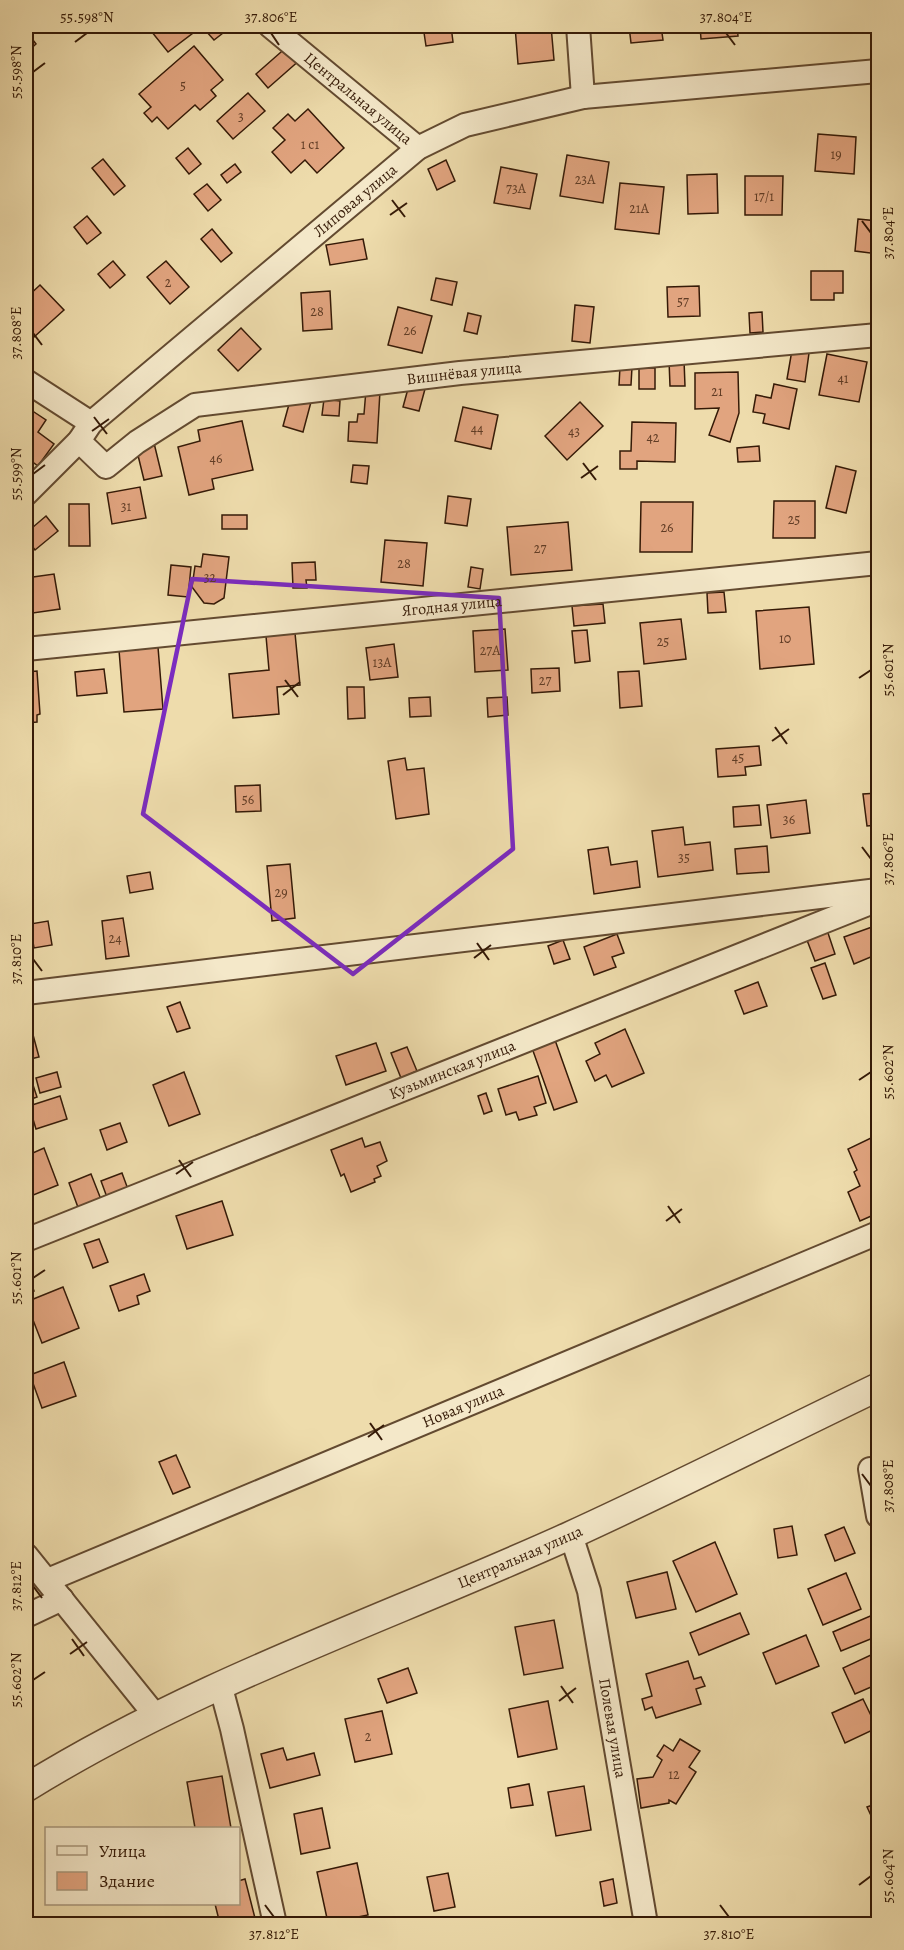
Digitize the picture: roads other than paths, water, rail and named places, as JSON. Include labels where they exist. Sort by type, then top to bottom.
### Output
[{"type":"street","name":"Центральная улица","points":[[270,26],[418,148]]},
{"type":"street","points":[[578,26],[583,98]]},
{"type":"street","name":"Липовая улица","points":[[26,494],[85,432],[418,148],[465,124],[583,98],[879,71]]},
{"type":"street","name":"Вишнёвая улица","points":[[85,432],[106,467],[137,442],[195,405],[460,373],[879,335]]},
{"type":"street","points":[[26,381],[85,432]]},
{"type":"street","name":"Ягодная улица","points":[[26,649],[879,563]]},
{"type":"street","points":[[26,993],[879,890]]},
{"type":"street","name":"Кузьминская улица","points":[[26,1239],[879,900]]},
{"type":"street","name":"Новая улица","points":[[48,1580],[879,1233]]},
{"type":"street","name":"Центральная улица","points":[[26,1788],[155,1715],[220,1684],[571,1535],[879,1387]]},
{"type":"street","points":[[870,1469],[879,1516]]},
{"type":"street","name":"Полевая улица","points":[[571,1535],[589,1592],[646,1924]]},
{"type":"street","points":[[26,1555],[155,1715]]},
{"type":"street","points":[[26,1616],[62,1599]]},
{"type":"street","points":[[220,1684],[275,1924]]}]
